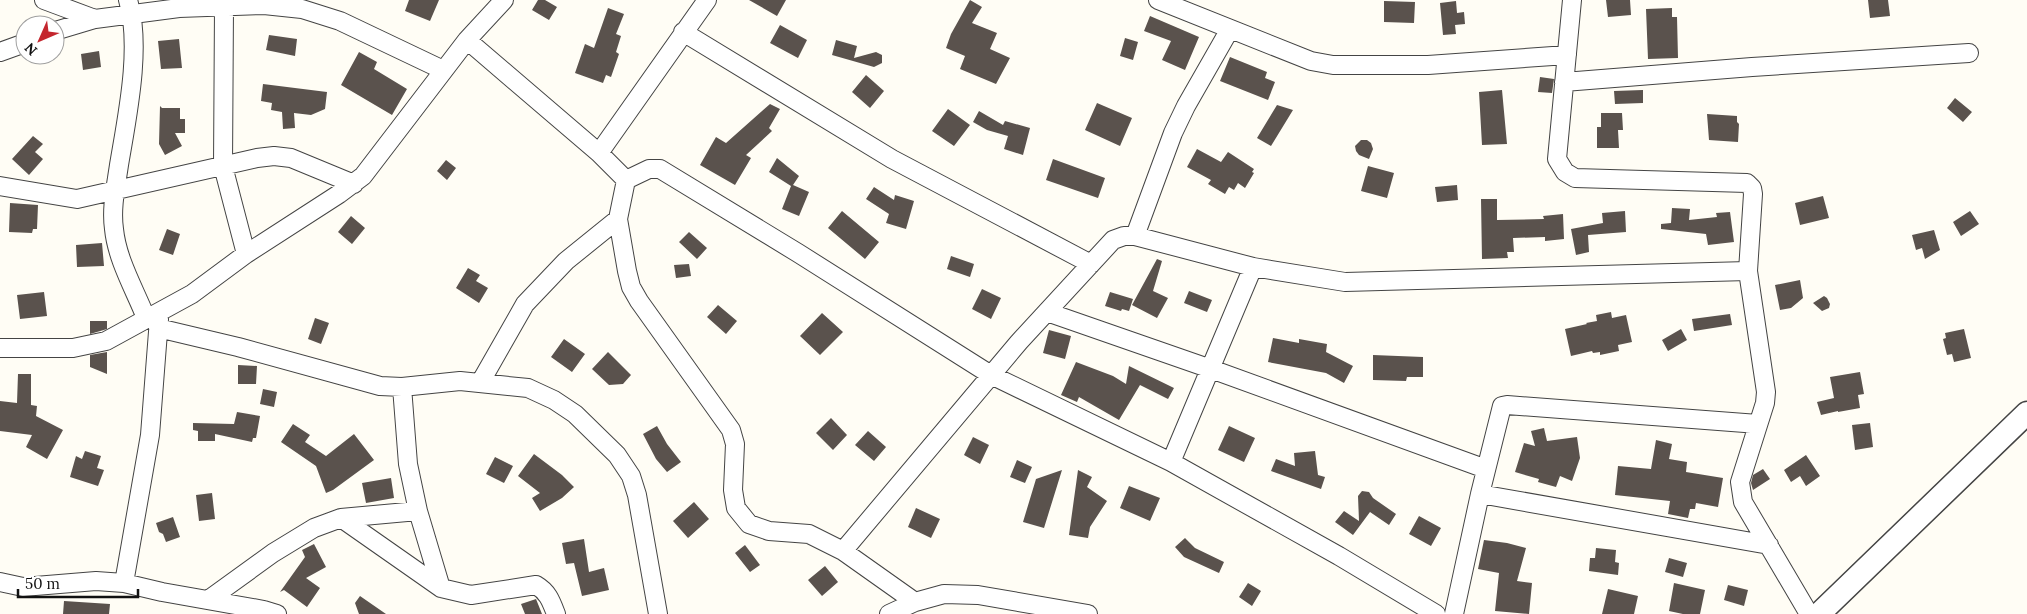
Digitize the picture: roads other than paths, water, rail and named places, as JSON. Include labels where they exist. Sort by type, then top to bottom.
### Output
[{"type":"street","points":[[44,0],[95,19]]},
{"type":"street","points":[[0,348],[73,348],[106,341],[155,319],[246,254],[354,184],[363,176],[467,40],[504,0]]},
{"type":"street","points":[[598,153],[707,0]]},
{"type":"street","points":[[1158,0],[1311,61],[1333,65],[1428,65],[1567,55]]},
{"type":"street","points":[[1572,0],[1557,159],[1565,172],[1575,178],[1747,183],[1752,188],[1748,271],[1766,392],[1740,482],[1740,494],[1742,502],[1809,614]]},
{"type":"street","points":[[65,28],[130,7],[179,8],[296,5],[340,21],[443,70]]},
{"type":"street","points":[[224,6],[223,166],[246,254]]},
{"type":"street","points":[[124,583],[150,435],[155,319],[122,260],[114,231],[115,192],[132,74],[130,7]]},
{"type":"street","points":[[1135,236],[1173,133],[1186,106],[1230,30]]},
{"type":"street","points":[[683,32],[892,159],[1091,264]]},
{"type":"street","points":[[467,40],[598,153],[626,180]]},
{"type":"street","points":[[0,52],[15,47]]},
{"type":"street","points":[[1564,82],[1752,67],[1969,53]]},
{"type":"street","points":[[0,186],[77,199],[115,192],[257,158],[274,156],[291,158],[354,184]]},
{"type":"street","points":[[626,180],[649,169],[660,169],[798,253],[991,375],[1171,462],[1339,556],[1436,614]]},
{"type":"street","points":[[626,180],[618,219],[631,287],[638,301],[731,430],[735,444],[733,490],[736,508],[749,524],[769,531],[809,534],[843,551],[915,602]]},
{"type":"street","points":[[480,383],[525,304],[566,261],[618,219]]},
{"type":"street","points":[[843,551],[991,375],[1047,312],[1112,240],[1124,236],[1135,236],[1253,267],[1345,282],[1748,271]]},
{"type":"street","points":[[1171,462],[1253,267]]},
{"type":"street","points":[[1047,312],[1211,369],[1486,469]]},
{"type":"street","points":[[155,319],[238,347],[360,382],[380,386],[402,387],[460,381],[528,388],[554,400],[575,414],[617,455],[631,476],[637,495],[658,614]]},
{"type":"street","points":[[402,387],[408,464],[418,511],[441,588]]},
{"type":"street","points":[[1454,614],[1499,411],[1502,406],[1758,424]]},
{"type":"street","points":[[1819,614],[2027,413]]},
{"type":"street","points":[[1480,494],[1769,545]]},
{"type":"street","points":[[209,607],[273,553],[314,528],[341,518],[418,511]]},
{"type":"street","points":[[341,518],[441,588],[471,595],[536,585],[545,590],[556,614]]},
{"type":"street","points":[[0,582],[23,587],[96,581],[124,583],[209,607],[264,610],[277,614]]},
{"type":"street","points":[[889,614],[915,602],[944,594],[978,595],[1088,614]]}]
